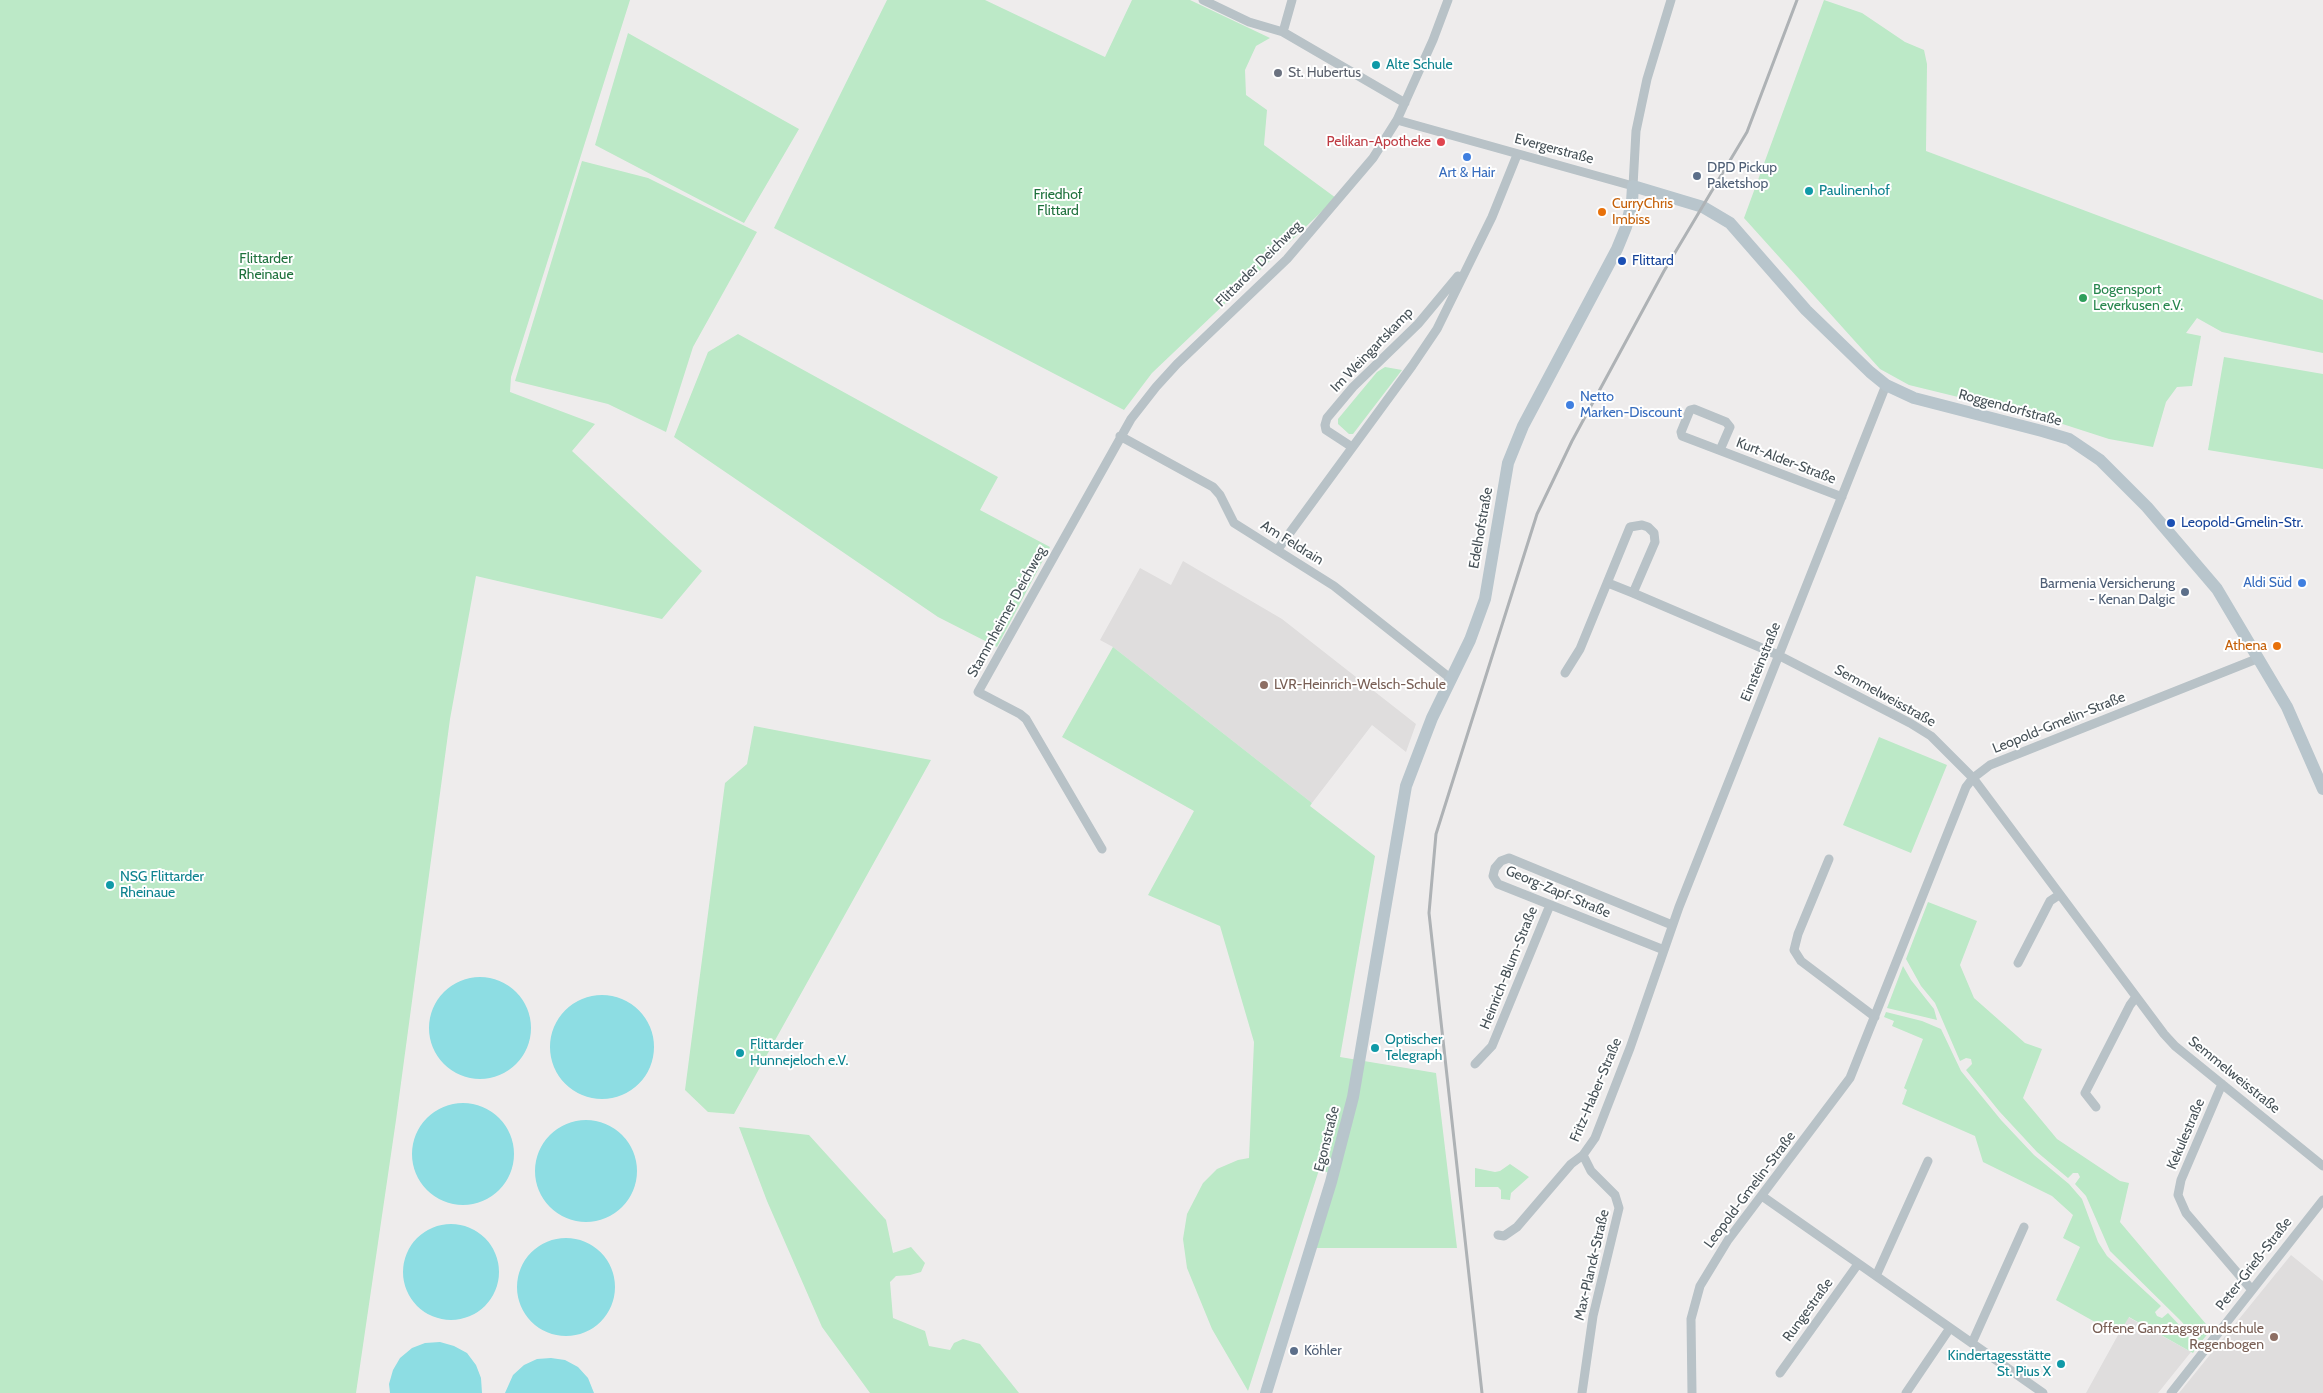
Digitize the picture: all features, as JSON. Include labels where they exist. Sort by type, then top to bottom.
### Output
[{"type":"street","points":[[1203,0],[1249,22],[1283,32],[1405,103]]},
{"type":"street","points":[[1283,32],[1292,0]]},
{"type":"street","name":"Flittarder Deichweg","points":[[1131,419],[1177,364],[1300,244],[1373,158],[1397,120],[1433,40],[1448,0]]},
{"type":"street","points":[[1633,186],[1636,131],[1646,79],[1671,0]]},
{"type":"street","name":"Evergerstraße","points":[[1397,120],[1703,207]]},
{"type":"street","name":"Im Weingartskamp","points":[[1278,549],[1412,366],[1437,328],[1464,268],[1492,217],[1517,155]]},
{"type":"street","name":"Edelhofstraße","points":[[1388,886],[1406,786],[1432,718],[1470,640],[1485,599],[1508,462],[1527,417],[1617,249],[1630,211],[1633,186]]},
{"type":"street","name":"Roggendorfstraße","points":[[1703,207],[1730,223],[1806,310],[1886,385],[1914,398],[2042,430],[2068,440],[2084,448],[2114,473],[2205,573],[2217,589],[2287,707],[2323,789]]},
{"type":"street","name":"Im Weingartskamp","points":[[1352,447],[1326,430],[1327,418],[1354,387],[1418,324],[1464,268]]},
{"type":"street","name":"Einsteinstraße","points":[[1664,950],[1672,925],[1778,655],[1886,385]]},
{"type":"street","name":"Kurt-Alder-Straße","points":[[1720,450],[1730,427],[1726,422],[1694,409],[1690,410],[1681,432],[1682,436],[1842,497]]},
{"type":"street","name":"Stammheimer Deichweg","points":[[1102,849],[1026,719],[978,692],[1131,419]]},
{"type":"street","name":"Am Feldrain","points":[[1120,436],[1213,487],[1220,495],[1234,523],[1334,586],[1450,678]]},
{"type":"street","points":[[1565,673],[1580,649],[1630,527],[1642,525],[1654,532],[1655,542],[1633,593]]},
{"type":"street","name":"Semmelweisstraße","points":[[1608,583],[1778,655],[1910,723],[1931,736],[1974,778],[2059,895],[2175,1046],[2323,1166]]},
{"type":"street","name":"Leopold-Gmelin-Straße","points":[[1692,1393],[1690,1340],[1695,1299],[1707,1271],[1850,1078],[1966,787],[1990,765],[2259,658]]},
{"type":"street","name":"Georg-Zapf-Straße","points":[[1664,950],[1498,884],[1493,876],[1495,868],[1501,861],[1509,858],[1672,925]]},
{"type":"street","points":[[1829,859],[1798,934],[1794,950],[1801,961],[1875,1017]]},
{"type":"street","name":"Egonstraße","points":[[1266,1393],[1343,1138],[1353,1097],[1388,886]]},
{"type":"street","points":[[2018,963],[2050,901],[2059,895]]},
{"type":"street","name":"Heinrich-Blum-Straße","points":[[1475,1064],[1492,1046],[1550,905]]},
{"type":"street","name":"Fritz-Haber-Straße","points":[[1498,1235],[1504,1236],[1517,1226],[1571,1164],[1583,1155],[1594,1138],[1630,1048],[1664,950]]},
{"type":"street","points":[[2096,1107],[2084,1093],[2136,997]]},
{"type":"street","name":"Kekulestraße","points":[[2222,1084],[2181,1180],[2178,1194],[2186,1213],[2252,1290]]},
{"type":"street","name":"Max-Planck-Straße","points":[[1582,1393],[1593,1316],[1619,1208],[1618,1199],[1591,1171],[1583,1155]]},
{"type":"street","points":[[1876,1276],[1928,1161]]},
{"type":"street","points":[[1762,1196],[2043,1393]]},
{"type":"street","name":"Peter-Grieß-Straße","points":[[2170,1393],[2323,1200]]},
{"type":"street","points":[[1972,1343],[2024,1227]]},
{"type":"street","name":"Rungestraße","points":[[1780,1373],[1858,1264]]},
{"type":"street","points":[[1906,1393],[1950,1328]]},
{"type":"shaded area","name":"LVR-Heinrich-Welsch-Schule","points":[[1183,561],[1282,619],[1416,724],[1406,752],[1372,725],[1312,803],[1113,647],[1100,640],[1140,568],[1171,585]]},
{"type":"shaded area","name":"Offene Ganztagsgrundschule Regenbogen","points":[[2291,1255],[2323,1281],[2323,1393],[2179,1393]]},
{"type":"shaded area","points":[[2128,1317],[2191,1352],[2158,1393],[2086,1393]]},
{"type":"green space","name":"Flittarder Rheinaue","points":[[0,0],[630,0],[511,377],[510,392],[595,424],[572,451],[702,571],[662,619],[476,576],[450,719],[396,1120],[356,1393],[0,1393]]},
{"type":"green space","name":"Friedhof Flittard","points":[[887,0],[985,0],[1105,57],[1132,0],[1190,0],[1270,38],[1256,46],[1245,70],[1246,95],[1267,110],[1264,145],[1336,198],[1152,373],[1124,410],[774,228]]},
{"type":"green space","points":[[1824,0],[1862,13],[1905,42],[1924,50],[1927,64],[1926,151],[2323,300],[2323,353],[2222,332],[2197,318],[2186,333],[2201,336],[2192,386],[2177,387],[2166,402],[2153,447],[2109,439],[2044,418],[1909,385],[1880,369],[1744,218]]},
{"type":"green space","points":[[628,33],[799,129],[744,223],[595,145]]},
{"type":"green space","points":[[582,161],[648,178],[757,232],[693,347],[666,432],[608,404],[515,381]]},
{"type":"green space","points":[[738,334],[998,477],[980,510],[1050,547],[997,647],[938,617],[674,437],[708,352]]},
{"type":"green space","points":[[2224,357],[2323,374],[2323,469],[2208,450]]},
{"type":"green space","points":[[1385,367],[1402,370],[1353,434],[1349,434],[1338,424],[1338,419],[1377,372]]},
{"type":"green space","points":[[1113,647],[1312,803],[1310,806],[1375,856],[1340,1057],[1436,1073],[1457,1248],[1314,1248],[1337,1175],[1319,1170],[1248,1391],[1212,1329],[1187,1268],[1183,1239],[1187,1214],[1203,1183],[1217,1169],[1238,1160],[1249,1158],[1254,1042],[1220,926],[1148,895],[1194,811],[1062,737]]},
{"type":"green space","points":[[754,726],[931,760],[734,1114],[708,1112],[685,1090],[725,783],[747,764]]},
{"type":"green space","points":[[1879,737],[1947,765],[1911,853],[1843,825]]},
{"type":"green space","points":[[1928,902],[1977,921],[1960,965],[1974,998],[2025,1043],[2042,1049],[2023,1098],[2057,1139],[2120,1181],[2129,1183],[2120,1222],[2211,1330],[2200,1343],[2181,1321],[2110,1251],[2086,1196],[2075,1184],[2080,1177],[2078,1173],[2073,1173],[2068,1178],[2037,1152],[1999,1111],[1966,1070],[1972,1064],[1971,1059],[1966,1058],[1960,1061],[1935,1003],[1921,986],[1906,959]]},
{"type":"green space","points":[[1903,966],[1911,980],[1934,1009],[1937,1020],[1887,1008]]},
{"type":"green space","points":[[1886,1012],[1922,1021],[1941,1029],[1961,1071],[2001,1120],[2034,1155],[2069,1184],[2082,1199],[2098,1242],[2107,1256],[2161,1306],[2155,1312],[2157,1316],[2162,1318],[2168,1313],[2183,1329],[2196,1348],[2193,1353],[2129,1317],[2118,1335],[2056,1300],[2080,1247],[2063,1238],[2073,1215],[2052,1196],[1983,1162],[1975,1136],[1902,1104],[1907,1090],[1904,1088],[1923,1039],[1892,1026],[1894,1021],[1884,1017]]},
{"type":"green space","points":[[739,1127],[809,1135],[886,1220],[893,1253],[911,1247],[925,1263],[921,1272],[896,1276],[890,1282],[893,1318],[925,1331],[929,1346],[950,1350],[954,1343],[963,1339],[980,1344],[1019,1393],[870,1393],[822,1327],[767,1201]]},
{"type":"green space","points":[[1510,1164],[1529,1177],[1511,1193],[1510,1200],[1501,1199],[1501,1190],[1498,1187],[1475,1187],[1475,1168],[1495,1172]]},
{"type":"water","points":[[480,977],[500,981],[516,992],[527,1008],[531,1028],[527,1048],[516,1064],[500,1075],[480,1079],[460,1075],[444,1064],[433,1048],[429,1028],[433,1008],[444,992],[460,981]]},
{"type":"water","points":[[602,995],[622,999],[639,1010],[650,1027],[654,1047],[650,1067],[639,1084],[622,1095],[602,1099],[582,1095],[565,1084],[554,1067],[550,1047],[554,1027],[565,1010],[582,999]]},
{"type":"water","points":[[463,1103],[473,1104],[492,1111],[506,1125],[513,1144],[513,1164],[506,1183],[492,1197],[473,1204],[463,1205],[453,1204],[434,1197],[420,1183],[413,1164],[412,1154],[413,1144],[420,1125],[434,1111],[453,1104]]},
{"type":"water","points":[[586,1120],[605,1124],[622,1135],[633,1152],[637,1171],[633,1190],[622,1207],[605,1218],[586,1222],[567,1218],[550,1207],[539,1190],[535,1171],[539,1152],[550,1135],[567,1124]]},
{"type":"water","points":[[451,1224],[469,1228],[485,1238],[495,1254],[499,1272],[495,1290],[485,1306],[469,1316],[451,1320],[433,1316],[417,1306],[407,1290],[403,1272],[407,1254],[417,1238],[433,1228]]},
{"type":"water","points":[[566,1238],[585,1242],[600,1253],[611,1268],[615,1287],[611,1306],[600,1321],[585,1332],[566,1336],[547,1332],[532,1321],[521,1306],[517,1287],[521,1268],[532,1253],[547,1242]]},
{"type":"water","points":[[440,1342],[454,1346],[467,1353],[476,1365],[481,1378],[482,1393],[390,1393],[389,1384],[393,1370],[400,1358],[412,1348],[425,1343]]},
{"type":"water","points":[[537,1359],[565,1360],[578,1367],[588,1378],[594,1393],[505,1393],[513,1375],[524,1365]]},
{"type":"railway","points":[[1482,1393],[1429,913],[1436,834],[1537,514],[1572,441],[1664,271],[1747,132],[1797,0]]},
{"type":"place","name":"Alte Schule","points":[[1376,65]]},
{"type":"place","name":"St. Hubertus","points":[[1278,73]]},
{"type":"place","name":"Pelikan-Apotheke","points":[[1441,142]]},
{"type":"place","name":"Art & Hair","points":[[1467,157]]},
{"type":"place","name":"DPD Pickup Paketshop","points":[[1697,176]]},
{"type":"place","name":"Paulinenhof","points":[[1809,191]]},
{"type":"place","name":"CurryChris Imbiss","points":[[1602,212]]},
{"type":"place","name":"Flittard","points":[[1622,261]]},
{"type":"place","name":"Bogensport Leverkusen e.V.","points":[[2083,298]]},
{"type":"place","name":"Netto Marken-Discount","points":[[1570,405]]},
{"type":"place","name":"Leopold-Gmelin-Str.","points":[[2171,523]]},
{"type":"place","name":"Aldi Süd","points":[[2302,583]]},
{"type":"place","name":"Barmenia Versicherung - Kenan Dalgic","points":[[2185,592]]},
{"type":"place","name":"Athena","points":[[2277,646]]},
{"type":"place","name":"LVR-Heinrich-Welsch-Schule","points":[[1264,685]]},
{"type":"place","name":"NSG Flittarder Rheinaue","points":[[110,885]]},
{"type":"place","name":"Optischer Telegraph","points":[[1375,1048]]},
{"type":"place","name":"Flittarder Hunnejeloch e.V.","points":[[740,1053]]},
{"type":"place","name":"Offene Ganztagsgrundschule Regenbogen","points":[[2274,1337]]},
{"type":"place","name":"Köhler","points":[[1294,1351]]},
{"type":"place","name":"Kindertagesstätte St. Pius X","points":[[2061,1364]]}]
